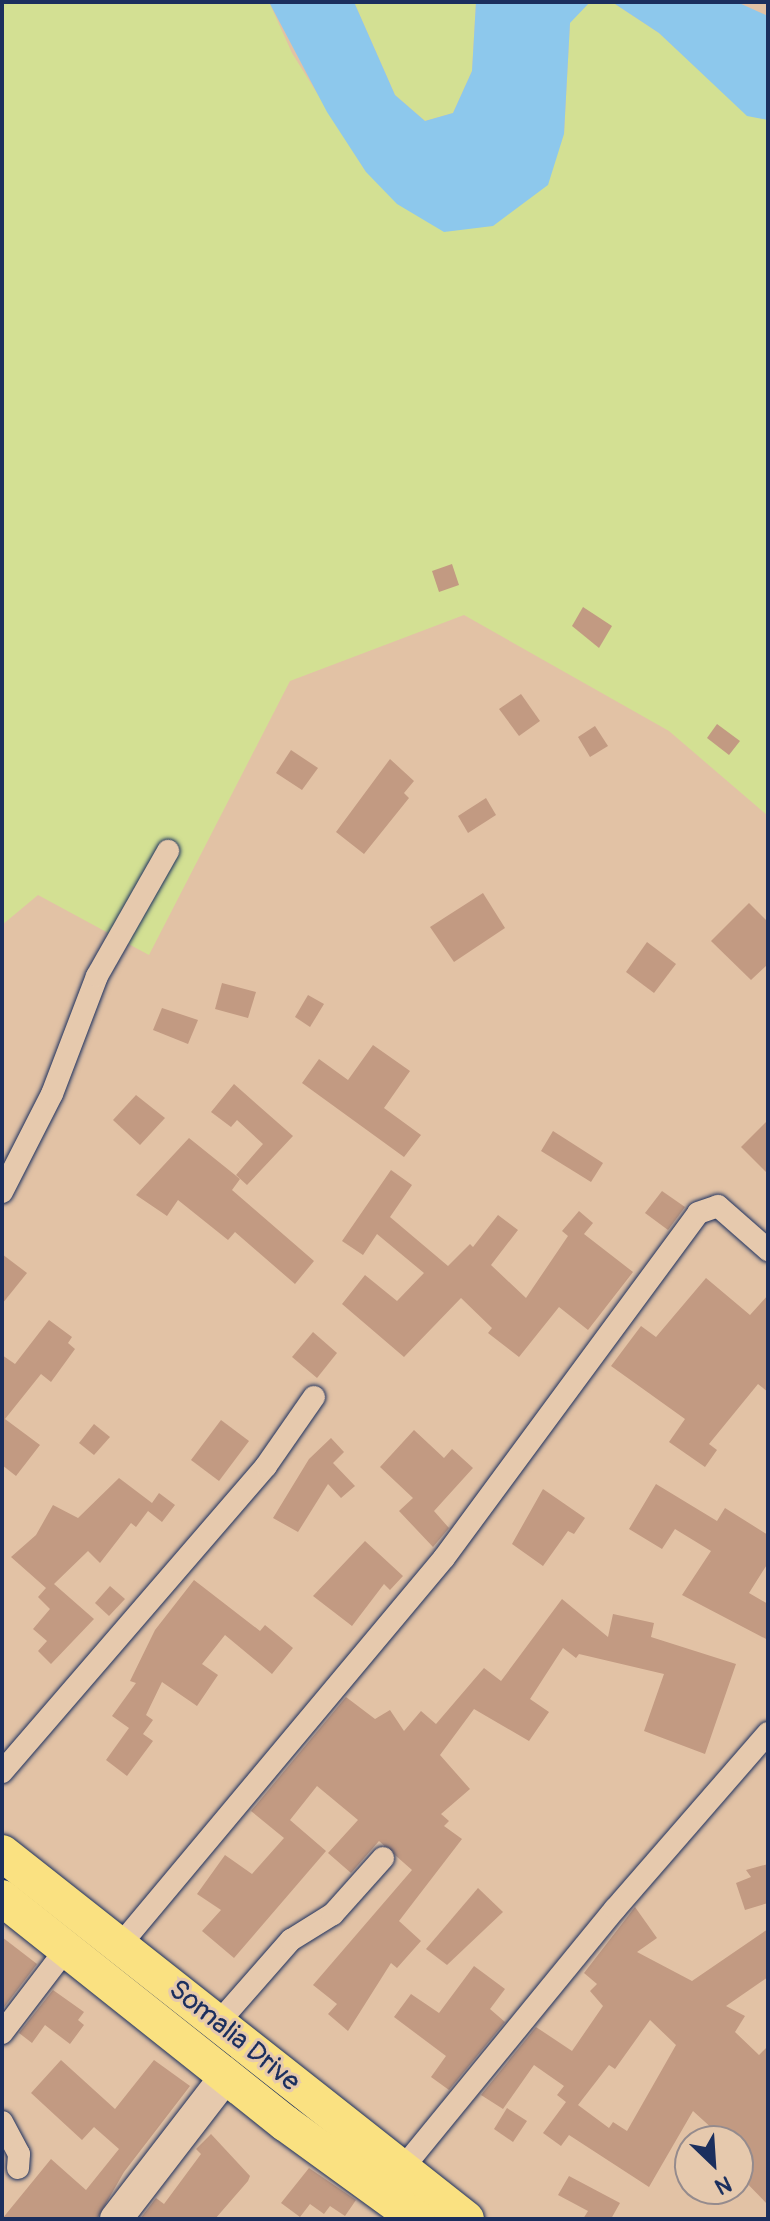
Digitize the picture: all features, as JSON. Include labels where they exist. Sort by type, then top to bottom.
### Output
[{"type":"main road","name":"Somalia Drive","points":[[2,1853],[466,2219]]},
{"type":"main road","name":"Somalia Drive","points":[[2,1898],[226,2076],[417,2219]]},
{"type":"street","points":[[2,1192],[52,1094],[97,976],[168,851]]},
{"type":"street","points":[[121,1944],[444,1558],[698,1213],[718,1206],[768,1250]]},
{"type":"street","points":[[2,1772],[266,1466],[314,1397]]},
{"type":"street","points":[[402,2169],[615,1909],[768,1733]]},
{"type":"street","points":[[218,2023],[291,1940],[333,1914],[383,1858]]},
{"type":"street","points":[[2,2033],[67,1948]]},
{"type":"street","points":[[116,2219],[226,2076]]},
{"type":"street","points":[[2,2122],[19,2154],[18,2168]]},
{"type":"green space","points":[[2,2],[269,2],[292,53],[366,172],[564,134],[570,22],[590,2],[612,2],[659,33],[747,115],[768,120],[768,816],[669,731],[464,615],[290,681],[149,955],[38,895],[2,925]]},
{"type":"green space","points":[[354,2],[476,2],[472,71],[453,113],[425,121],[395,95]]},
{"type":"water","points":[[269,2],[354,2],[395,95],[425,121],[453,113],[472,71],[476,2],[590,2],[570,23],[564,134],[548,185],[493,226],[444,232],[397,204],[366,172],[327,112]]},
{"type":"water","points":[[612,2],[737,2],[768,16],[768,120],[747,116],[659,33]]},
{"type":"building","points":[[452,564],[459,585],[439,592],[432,571]]},
{"type":"building","points":[[583,607],[612,626],[599,648],[572,626]]},
{"type":"building","points":[[521,694],[540,721],[519,736],[499,709]]},
{"type":"building","points":[[717,724],[740,741],[729,755],[707,738]]},
{"type":"building","points":[[595,726],[608,746],[590,757],[578,737]]},
{"type":"building","points":[[291,750],[318,768],[302,790],[276,773]]},
{"type":"building","points":[[390,759],[414,781],[404,793],[409,798],[364,854],[336,832]]},
{"type":"building","points":[[486,798],[496,815],[468,833],[458,816]]},
{"type":"building","points":[[483,893],[505,928],[454,962],[430,927]]},
{"type":"building","points":[[749,903],[768,922],[768,964],[751,980],[711,941]]},
{"type":"building","points":[[647,942],[676,964],[654,993],[626,972]]},
{"type":"building","points":[[222,983],[256,992],[248,1018],[215,1009]]},
{"type":"building","points":[[308,995],[324,1004],[310,1027],[295,1017]]},
{"type":"building","points":[[162,1008],[198,1020],[188,1044],[153,1030]]},
{"type":"building","points":[[373,1045],[410,1071],[384,1108],[421,1135],[404,1157],[302,1083],[319,1059],[348,1080]]},
{"type":"building","points":[[234,1084],[293,1136],[247,1185],[236,1175],[263,1144],[237,1120],[231,1127],[211,1112]]},
{"type":"building","points":[[136,1095],[165,1118],[140,1145],[113,1120]]},
{"type":"building","points":[[768,1120],[768,1174],[741,1147]]},
{"type":"building","points":[[553,1131],[603,1163],[591,1182],[541,1151]]},
{"type":"building","points":[[189,1138],[240,1179],[232,1190],[314,1261],[295,1284],[235,1232],[228,1240],[178,1200],[167,1216],[136,1195]]},
{"type":"building","points":[[391,1170],[412,1185],[390,1217],[448,1266],[470,1244],[473,1247],[498,1215],[518,1230],[491,1265],[526,1298],[568,1236],[562,1231],[579,1211],[593,1223],[584,1234],[633,1272],[588,1330],[559,1307],[519,1357],[488,1333],[492,1328],[461,1298],[404,1357],[342,1304],[365,1275],[397,1301],[424,1273],[377,1234],[363,1255],[342,1241]]},
{"type":"building","points":[[662,1191],[685,1207],[668,1230],[645,1213]]},
{"type":"building","points":[[2,1254],[27,1273],[2,1304]]},
{"type":"building","points":[[706,1278],[750,1315],[768,1295],[768,1392],[758,1384],[709,1444],[717,1450],[705,1467],[669,1442],[685,1419],[611,1366],[641,1326],[656,1337]]},
{"type":"building","points":[[49,1320],[72,1337],[68,1343],[75,1349],[51,1382],[41,1374],[5,1419],[40,1445],[16,1476],[2,1465],[2,1355],[15,1364]]},
{"type":"building","points":[[313,1332],[337,1353],[317,1378],[292,1357]]},
{"type":"building","points":[[221,1420],[249,1441],[219,1481],[191,1460]]},
{"type":"building","points":[[94,1424],[110,1437],[94,1455],[79,1443]]},
{"type":"building","points":[[414,1430],[444,1458],[452,1449],[473,1468],[434,1511],[449,1528],[433,1547],[399,1511],[413,1498],[380,1467]]},
{"type":"building","points":[[331,1438],[344,1452],[333,1463],[355,1486],[341,1498],[328,1484],[298,1532],[273,1518],[309,1459]]},
{"type":"building","points":[[119,1478],[152,1503],[159,1493],[175,1505],[162,1522],[148,1511],[136,1527],[131,1523],[100,1563],[88,1551],[54,1584],[94,1619],[51,1664],[38,1651],[47,1641],[33,1629],[50,1609],[38,1597],[46,1588],[11,1557],[36,1535],[53,1505],[78,1518]]},
{"type":"building","points":[[656,1484],[717,1521],[725,1508],[768,1535],[768,1563],[749,1593],[768,1604],[768,1640],[682,1595],[711,1551],[675,1529],[662,1549],[629,1529]]},
{"type":"building","points":[[543,1489],[585,1518],[574,1534],[568,1531],[543,1566],[512,1544]]},
{"type":"building","points":[[365,1541],[403,1576],[390,1590],[384,1584],[352,1626],[313,1596]]},
{"type":"building","points":[[194,1580],[260,1631],[265,1625],[293,1648],[272,1674],[225,1635],[202,1664],[218,1675],[197,1706],[162,1682],[146,1715],[153,1720],[143,1734],[153,1741],[127,1776],[106,1760],[129,1728],[112,1716],[136,1683],[130,1681],[155,1630]]},
{"type":"building","points":[[110,1586],[125,1599],[109,1616],[95,1603]]},
{"type":"building","points":[[562,1599],[608,1637],[613,1614],[654,1623],[651,1637],[736,1664],[705,1754],[644,1731],[664,1674],[579,1654],[576,1658],[563,1648],[530,1699],[549,1712],[529,1741],[474,1709],[440,1755],[470,1789],[441,1814],[449,1821],[444,1826],[462,1839],[399,1921],[421,1941],[397,1968],[391,1963],[348,2031],[328,2014],[337,2004],[313,1985],[412,1870],[379,1841],[351,1873],[328,1853],[358,1820],[317,1786],[290,1820],[326,1851],[234,1958],[202,1931],[221,1910],[197,1894],[225,1855],[252,1874],[284,1838],[251,1811],[346,1697],[375,1719],[390,1710],[404,1731],[421,1711],[436,1724],[484,1668],[501,1681]]},
{"type":"building","points":[[768,1864],[768,1903],[745,1910],[736,1883],[751,1877],[746,1870]]},
{"type":"building","points":[[478,1888],[503,1912],[447,1965],[426,1949]]},
{"type":"building","points":[[635,1907],[657,1938],[637,1952],[692,1981],[768,1929],[768,1977],[726,2006],[745,2016],[735,2032],[759,2055],[768,2046],[768,2205],[754,2191],[754,2125],[708,2125],[693,2111],[685,2125],[674,2125],[674,2144],[649,2187],[569,2135],[561,2146],[543,2133],[566,2102],[557,2095],[564,2086],[534,2065],[503,2109],[481,2095],[536,2027],[572,2051],[603,2006],[590,1991],[597,1984],[584,1973]],"holes":[[[650,2020],[676,2045],[627,2131],[613,2122],[609,2128],[578,2105],[609,2065],[615,2069]]]},
{"type":"building","points":[[2,1937],[37,1964],[2,2010]]},
{"type":"building","points":[[474,1966],[505,1989],[490,2009],[505,2022],[449,2090],[431,2077],[446,2056],[394,2017],[411,1994],[439,2013]]},
{"type":"building","points":[[53,1990],[84,2012],[78,2020],[84,2025],[70,2044],[45,2025],[32,2043],[19,2033]]},
{"type":"building","points":[[61,2060],[115,2109],[154,2060],[190,2086],[124,2172],[97,2219],[2,2219],[51,2159],[86,2190],[119,2149],[94,2127],[82,2140],[31,2093]]},
{"type":"building","points":[[507,2108],[527,2121],[513,2142],[494,2129]]},
{"type":"building","points":[[211,2134],[250,2176],[248,2181],[215,2219],[140,2219],[156,2198],[164,2204],[201,2154],[196,2149]]},
{"type":"building","points":[[309,2168],[356,2200],[345,2216],[330,2206],[324,2214],[310,2204],[300,2217],[281,2203]]},
{"type":"building","points":[[569,2176],[620,2203],[611,2219],[583,2219],[588,2211],[558,2195]]}]
